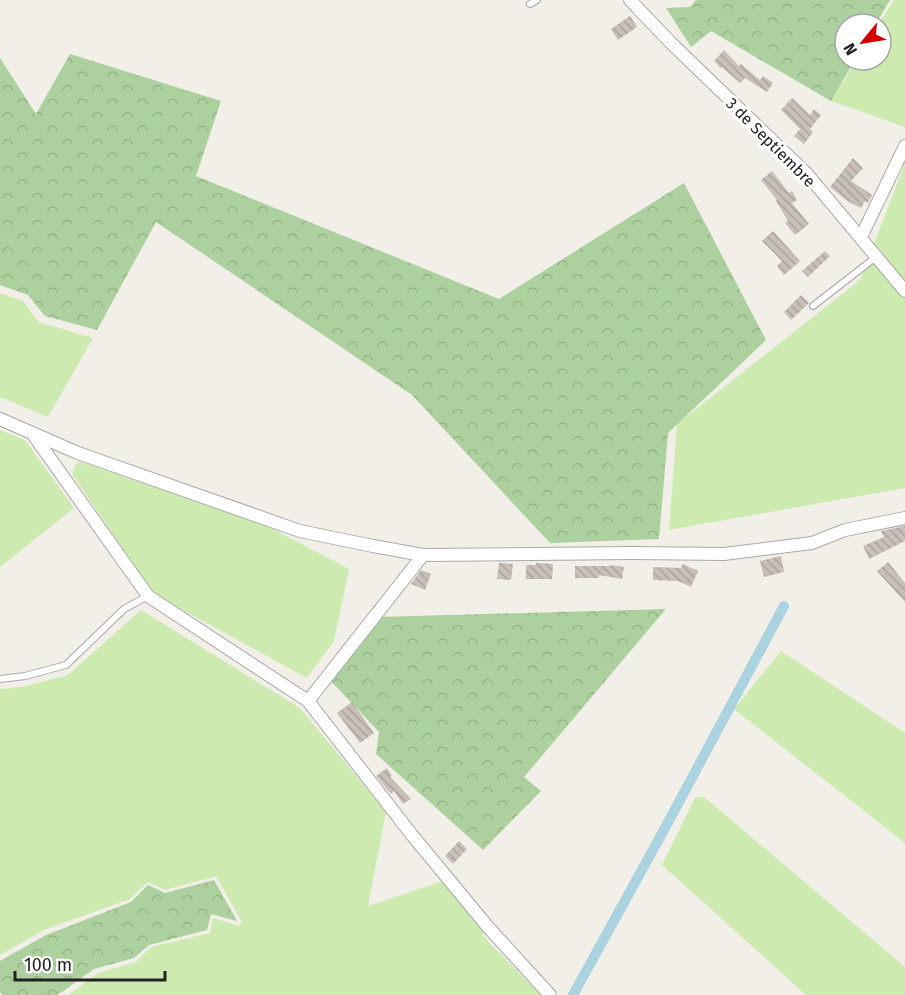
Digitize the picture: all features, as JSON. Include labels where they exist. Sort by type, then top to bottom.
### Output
[{"type":"street","name":"3 de Septiembre","points":[[630,0],[677,50],[807,174],[905,291]]},
{"type":"street","points":[[861,237],[905,146]]},
{"type":"street","points":[[0,419],[78,453],[300,531],[423,555],[724,554],[812,543],[845,530],[905,518]]},
{"type":"street","points":[[32,433],[148,596],[308,701],[412,835],[488,927],[550,995]]},
{"type":"street","points":[[308,701],[423,555]]},
{"type":"lane","points":[[530,4],[537,0]]},
{"type":"lane","points":[[813,306],[877,257]]},
{"type":"lane","points":[[0,679],[25,676],[66,665],[124,609],[148,596]]},
{"type":"green space","points":[[696,0],[890,0],[883,12],[833,12],[833,72],[848,72],[831,101],[711,31],[691,47],[666,8],[690,7]]},
{"type":"green space","points":[[894,0],[905,0],[905,127],[831,101],[849,72],[893,72],[893,12],[886,12]]},
{"type":"green space","points":[[70,54],[221,101],[196,176],[499,299],[684,183],[766,340],[668,433],[659,539],[550,543],[412,395],[156,222],[97,330],[45,316],[28,295],[0,285],[0,58],[36,114]]},
{"type":"green space","points":[[905,163],[905,488],[669,530],[677,424],[860,280]]},
{"type":"green space","points":[[0,293],[23,301],[39,322],[93,338],[48,417],[0,397]]},
{"type":"green space","points":[[0,430],[25,440],[74,508],[0,567]]},
{"type":"green space","points":[[78,461],[267,526],[349,569],[334,641],[307,678],[154,594],[72,474]]},
{"type":"green space","points":[[666,609],[524,777],[541,791],[483,850],[376,754],[379,732],[328,678],[379,617]]},
{"type":"green space","points":[[141,610],[300,708],[386,812],[368,906],[443,881],[485,933],[482,935],[541,995],[68,995],[98,973],[136,962],[151,947],[210,933],[213,918],[239,926],[242,922],[216,876],[165,890],[148,882],[130,899],[44,930],[0,955],[0,689],[21,687],[68,675]]},
{"type":"green space","points":[[781,651],[905,733],[905,843],[734,709]]},
{"type":"green space","points":[[703,796],[905,967],[905,995],[806,995],[662,865],[695,798]]},
{"type":"green space","points":[[214,880],[237,921],[211,914],[207,930],[149,945],[134,958],[94,969],[56,995],[2,995],[0,992],[0,961],[46,935],[131,902],[148,885],[165,893]]},
{"type":"building","points":[[630,16],[637,27],[618,40],[611,29]]},
{"type":"building","points":[[724,50],[739,66],[741,64],[760,80],[763,76],[773,83],[767,92],[745,78],[740,83],[721,68],[714,61]]},
{"type":"building","points":[[792,98],[810,115],[814,109],[821,115],[810,129],[813,132],[804,144],[794,136],[800,129],[781,110]]},
{"type":"building","points":[[853,158],[863,168],[851,181],[872,195],[868,203],[865,201],[861,208],[830,187]]},
{"type":"building","points":[[772,171],[789,193],[792,191],[797,200],[792,203],[809,224],[795,235],[785,223],[788,221],[777,200],[761,180]]},
{"type":"building","points":[[773,231],[800,261],[784,275],[777,266],[782,261],[762,241]]},
{"type":"building","points":[[825,251],[830,256],[808,277],[802,271]]},
{"type":"building","points":[[801,295],[809,303],[791,320],[784,312]]},
{"type":"building","points":[[905,526],[905,541],[869,559],[863,546],[884,537],[881,531]]},
{"type":"building","points":[[781,556],[784,572],[764,577],[760,561]]},
{"type":"building","points":[[888,562],[905,583],[905,602],[877,571]]},
{"type":"building","points":[[499,563],[513,564],[511,580],[497,579]]},
{"type":"building","points":[[536,563],[553,564],[552,579],[526,579],[526,565],[536,565]]},
{"type":"building","points":[[683,564],[698,571],[691,587],[678,581],[653,580],[653,567],[681,568]]},
{"type":"building","points":[[575,566],[624,567],[622,579],[599,575],[599,578],[575,578]]},
{"type":"building","points":[[421,570],[431,574],[425,590],[411,584]]},
{"type":"building","points":[[352,702],[374,733],[360,743],[337,713]]},
{"type":"building","points":[[387,768],[392,776],[390,777],[411,799],[403,804],[394,791],[391,794],[376,776]]},
{"type":"building","points":[[459,841],[467,849],[453,864],[445,856]]},
{"type":"waterway","points":[[573,995],[784,606]]}]
